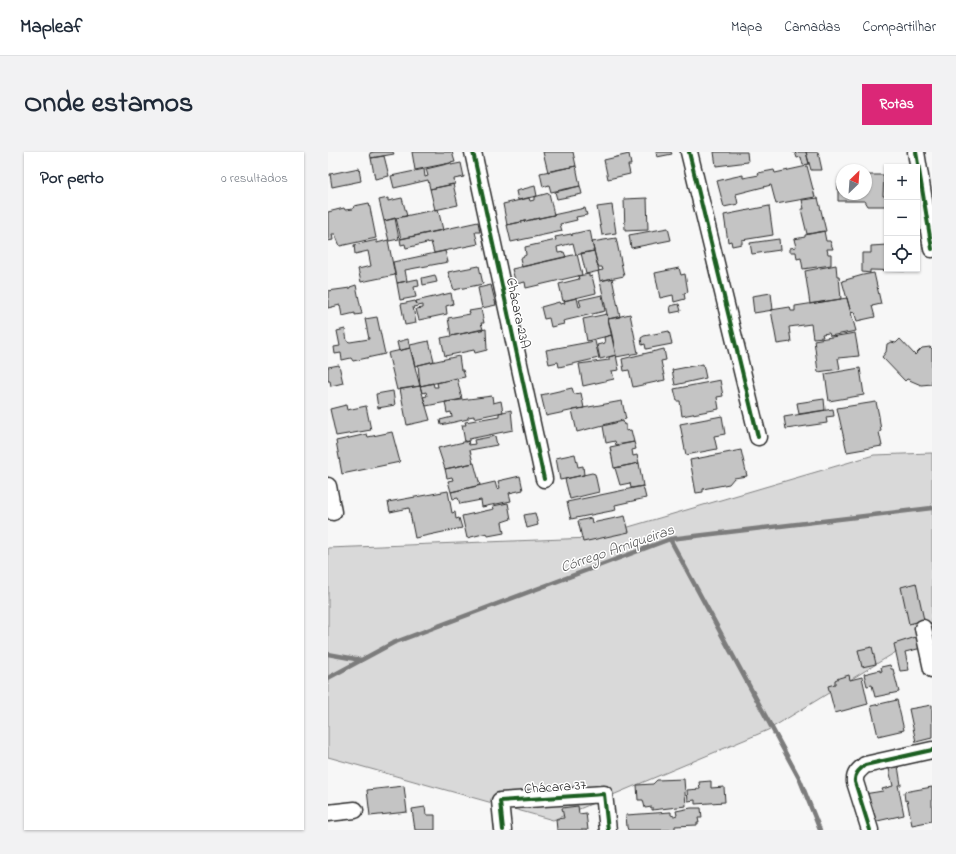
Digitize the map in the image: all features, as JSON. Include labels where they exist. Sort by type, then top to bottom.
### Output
[{"type":"street","name":"Chácara 23A","points":[[474,152],[544,479]]},
{"type":"street","points":[[688,152],[758,437]]},
{"type":"street","points":[[916,152],[932,249]]},
{"type":"street","points":[[328,486],[334,512]]},
{"type":"street","points":[[923,628],[932,669]]},
{"type":"street","points":[[870,830],[855,782],[855,776],[858,771],[865,765],[932,750]]},
{"type":"street","name":"Chácara 37","points":[[503,830],[500,801],[604,794],[608,830]]},
{"type":"street","points":[[328,813],[355,810]]},
{"type":"shaded area","points":[[932,453],[932,630],[768,730],[553,820],[328,757],[328,548],[591,538],[874,455]]},
{"type":"building","points":[[393,152],[394,154],[371,158],[370,153]]},
{"type":"building","points":[[412,152],[452,152],[455,162],[415,170]]},
{"type":"building","points":[[543,152],[573,152],[576,166],[548,172]]},
{"type":"building","points":[[656,152],[671,152],[672,154],[657,157]]},
{"type":"building","points":[[714,152],[747,152],[748,162],[716,166]]},
{"type":"building","points":[[795,152],[806,152],[809,164],[803,165],[801,157],[797,158]]},
{"type":"building","points":[[806,152],[818,152],[822,170],[811,170]]},
{"type":"building","points":[[629,154],[631,165],[628,165],[630,174],[608,179],[604,160]]},
{"type":"building","points":[[384,156],[389,176],[375,179],[371,158]]},
{"type":"building","points":[[451,163],[451,165],[461,163],[464,177],[454,179],[455,184],[430,189],[428,180],[394,188],[391,176],[424,169],[425,177],[428,176],[426,169]]},
{"type":"building","points":[[576,166],[580,186],[551,192],[549,185],[543,187],[540,173]]},
{"type":"building","points":[[807,166],[815,197],[776,204],[771,185],[736,194],[738,204],[724,207],[717,181],[743,175],[743,178],[759,175],[758,173],[774,170],[775,173]]},
{"type":"building","points":[[359,168],[361,181],[332,187],[330,174]]},
{"type":"building","points":[[872,175],[884,175],[884,206],[868,206],[865,201],[838,201],[872,200]]},
{"type":"building","points":[[453,184],[458,205],[435,210],[430,189]]},
{"type":"building","points":[[535,186],[537,196],[518,200],[516,191]]},
{"type":"building","points":[[580,186],[582,194],[557,199],[555,192]]},
{"type":"building","points":[[549,193],[554,215],[507,225],[503,204],[529,198],[530,201],[534,200],[534,197]]},
{"type":"building","points":[[388,198],[388,201],[402,198],[407,216],[384,221],[379,200]]},
{"type":"building","points":[[647,198],[648,230],[625,231],[624,199]]},
{"type":"building","points":[[818,198],[826,231],[807,234],[801,209],[804,209],[802,200]]},
{"type":"building","points":[[369,203],[376,238],[340,246],[335,234],[332,234],[333,240],[328,241],[328,212],[344,208],[345,210],[353,209],[354,206]]},
{"type":"building","points":[[612,205],[616,233],[602,235],[597,207]]},
{"type":"building","points":[[769,206],[773,235],[742,240],[742,244],[732,246],[731,241],[728,242],[724,215]]},
{"type":"building","points":[[585,208],[587,215],[576,217],[577,220],[560,224],[562,231],[511,242],[507,225]]},
{"type":"building","points":[[438,209],[443,230],[401,239],[396,218]]},
{"type":"building","points":[[395,218],[399,239],[389,241],[384,221]]},
{"type":"building","points":[[478,222],[480,232],[475,232],[478,244],[434,253],[431,242],[406,248],[405,244],[401,245],[400,239]]},
{"type":"building","points":[[668,228],[671,240],[631,248],[629,235]]},
{"type":"building","points":[[590,230],[594,251],[576,255],[573,243],[557,247],[558,253],[564,252],[566,257],[522,267],[520,258],[526,255],[525,247],[556,240],[555,237],[571,234],[572,236],[572,234]]},
{"type":"building","points":[[824,231],[826,241],[830,241],[833,249],[827,249],[828,254],[831,254],[831,265],[803,269],[801,258],[797,259],[796,252],[790,252],[790,248],[796,247],[794,239]]},
{"type":"building","points":[[616,238],[624,276],[600,281],[598,271],[603,270],[602,267],[598,267],[592,242]]},
{"type":"building","points":[[779,239],[780,250],[752,254],[750,243]]},
{"type":"building","points":[[377,240],[377,243],[388,240],[395,275],[361,282],[358,269],[371,266],[368,251],[355,254],[354,245]]},
{"type":"building","points":[[884,245],[884,270],[870,270],[870,273],[862,272],[862,253],[871,253],[871,246]]},
{"type":"building","points":[[445,251],[448,262],[405,270],[407,281],[397,283],[393,262]]},
{"type":"building","points":[[594,251],[599,271],[586,274],[581,253]]},
{"type":"building","points":[[577,254],[582,275],[526,288],[525,282],[516,284],[512,269]]},
{"type":"building","points":[[836,265],[837,276],[839,276],[841,299],[810,304],[805,271]]},
{"type":"building","points":[[479,266],[483,284],[454,290],[448,272]]},
{"type":"building","points":[[679,268],[681,275],[685,274],[688,292],[684,293],[685,299],[674,302],[673,295],[660,298],[655,273]]},
{"type":"building","points":[[874,273],[881,304],[872,306],[875,317],[857,321],[854,312],[851,313],[842,281]]},
{"type":"building","points":[[589,274],[589,277],[592,276],[596,293],[563,301],[559,284],[579,279],[578,276]]},
{"type":"building","points":[[435,275],[437,282],[423,285],[422,278]]},
{"type":"building","points":[[612,278],[620,317],[608,319],[600,281]]},
{"type":"building","points":[[418,279],[419,286],[414,287],[416,297],[400,300],[397,283]]},
{"type":"building","points":[[356,285],[362,314],[355,315],[355,313],[342,316],[340,305],[328,308],[328,291],[350,288]]},
{"type":"building","points":[[491,285],[496,305],[482,308],[478,288]]},
{"type":"building","points":[[451,293],[453,304],[446,306],[447,314],[419,320],[416,309],[423,308],[423,305],[413,307],[416,323],[405,325],[401,304],[415,301],[417,304],[416,301]]},
{"type":"building","points":[[771,293],[773,310],[754,313],[752,296]]},
{"type":"building","points":[[602,295],[605,311],[563,321],[564,324],[551,327],[549,318],[544,319],[541,307],[559,302],[560,304],[565,303],[564,301],[577,298],[579,307],[581,306],[579,300]]},
{"type":"building","points":[[847,298],[856,331],[830,336],[829,333],[822,334],[823,337],[813,338],[811,324],[789,327],[791,342],[777,344],[771,310],[790,307],[791,311],[795,311],[795,306]]},
{"type":"building","points":[[679,304],[681,311],[671,313],[670,306]]},
{"type":"building","points":[[481,309],[484,323],[481,323],[483,329],[451,336],[448,318],[470,314],[469,311]]},
{"type":"building","points":[[607,314],[612,335],[587,341],[583,319]]},
{"type":"building","points":[[630,314],[638,353],[616,357],[608,319]]},
{"type":"building","points":[[377,317],[385,354],[353,361],[351,358],[342,360],[341,353],[335,354],[334,347],[340,346],[337,331],[345,329],[347,341],[350,342],[369,339],[365,319]]},
{"type":"building","points":[[486,329],[487,350],[475,353],[474,350],[445,356],[441,338]]},
{"type":"building","points":[[669,331],[672,344],[646,349],[645,344],[642,345],[641,338],[644,336]]},
{"type":"building","points":[[855,333],[859,356],[838,358],[840,369],[818,372],[814,340]]},
{"type":"building","points":[[612,335],[616,355],[600,359],[597,345],[605,343],[604,337]]},
{"type":"building","points":[[408,339],[410,348],[399,351],[397,342]]},
{"type":"building","points":[[900,339],[915,355],[922,348],[930,347],[932,349],[932,384],[921,385],[907,379],[905,381],[882,357],[886,352],[887,344],[891,342],[896,343]]},
{"type":"building","points":[[429,341],[434,361],[415,366],[410,345]]},
{"type":"building","points":[[595,341],[599,358],[559,367],[558,362],[549,364],[546,350]]},
{"type":"building","points":[[410,348],[420,386],[397,390],[388,353]]},
{"type":"building","points":[[664,349],[666,360],[661,361],[665,380],[633,387],[629,370],[624,371],[622,359]]},
{"type":"building","points":[[616,355],[619,370],[612,371],[614,379],[583,386],[579,364],[609,360],[609,357]]},
{"type":"building","points":[[459,356],[461,370],[463,370],[465,377],[420,386],[418,365]]},
{"type":"building","points":[[703,364],[706,378],[675,385],[672,370]]},
{"type":"building","points":[[339,365],[343,383],[331,386],[330,381],[328,381],[328,367]]},
{"type":"building","points":[[860,368],[864,395],[829,401],[825,374]]},
{"type":"building","points":[[457,378],[462,399],[426,406],[423,397],[427,396],[426,392],[422,393],[420,386],[433,383],[434,387],[438,387],[437,383]]},
{"type":"building","points":[[720,380],[723,396],[717,397],[719,409],[682,416],[680,401],[677,401],[674,389]]},
{"type":"building","points":[[420,386],[430,420],[407,425],[400,389]]},
{"type":"building","points":[[572,388],[574,394],[581,393],[584,408],[546,416],[541,395]]},
{"type":"building","points":[[393,391],[395,405],[378,408],[376,394]]},
{"type":"building","points":[[492,396],[493,403],[501,401],[503,412],[474,418],[474,416],[468,417],[468,419],[441,425],[440,420],[452,417],[451,412],[447,413],[445,402]]},
{"type":"building","points":[[824,399],[825,410],[799,414],[797,403]]},
{"type":"building","points":[[622,401],[626,419],[577,432],[572,410]]},
{"type":"building","points":[[876,402],[882,446],[847,452],[837,408]]},
{"type":"building","points":[[346,405],[347,410],[366,406],[371,430],[336,436],[330,409]]},
{"type":"building","points":[[833,409],[834,416],[826,417],[827,423],[786,429],[784,417]]},
{"type":"building","points":[[511,410],[513,430],[469,439],[469,441],[465,442],[462,425],[466,425],[465,422],[499,416],[499,413]]},
{"type":"building","points":[[722,416],[725,434],[714,436],[717,449],[686,455],[680,424]]},
{"type":"building","points":[[623,421],[624,425],[626,424],[626,431],[631,430],[634,442],[616,445],[615,441],[606,443],[603,426]]},
{"type":"building","points":[[392,432],[400,462],[342,474],[336,441],[367,434],[368,437]]},
{"type":"building","points":[[495,436],[497,445],[470,450],[473,463],[445,469],[438,448],[468,441],[469,445],[475,444],[474,440]]},
{"type":"building","points":[[634,442],[636,449],[632,450],[633,456],[637,455],[639,463],[614,468],[610,447]]},
{"type":"building","points":[[741,450],[747,476],[734,478],[729,484],[703,489],[703,492],[696,493],[690,460]]},
{"type":"building","points":[[575,454],[578,467],[583,466],[584,475],[560,480],[556,458]]},
{"type":"building","points":[[474,463],[480,485],[451,492],[448,481],[453,480],[452,477],[447,478],[445,469]]},
{"type":"building","points":[[639,463],[643,486],[631,488],[630,483],[620,485],[615,468]]},
{"type":"building","points":[[592,473],[595,474],[599,492],[570,499],[565,479]]},
{"type":"building","points":[[520,476],[523,490],[509,493],[511,501],[482,507],[481,500],[460,504],[458,498],[453,499],[451,492],[495,482],[497,489],[500,488],[498,481]]},
{"type":"building","points":[[643,486],[646,498],[615,505],[616,510],[571,519],[567,502]]},
{"type":"building","points":[[448,491],[452,513],[455,512],[456,519],[459,518],[462,528],[415,538],[409,508],[390,512],[388,502]]},
{"type":"building","points":[[508,503],[511,519],[502,522],[504,533],[488,536],[487,533],[467,538],[462,516],[494,509],[493,506]]},
{"type":"building","points":[[535,513],[538,525],[527,528],[524,515]]},
{"type":"building","points":[[625,516],[629,532],[583,542],[578,521],[591,518],[592,523]]},
{"type":"building","points":[[916,583],[924,620],[909,624],[901,587]]},
{"type":"building","points":[[919,636],[922,648],[905,652],[909,670],[900,671],[894,644]]},
{"type":"building","points":[[872,647],[876,664],[862,667],[858,650]]},
{"type":"building","points":[[890,665],[891,669],[893,669],[899,692],[875,697],[872,685],[867,686],[864,674],[880,670],[880,672],[882,671],[881,667]]},
{"type":"building","points":[[849,675],[850,680],[862,677],[868,704],[835,713],[828,686],[835,684],[835,680]]},
{"type":"building","points":[[897,700],[904,730],[878,736],[871,706]]},
{"type":"building","points":[[932,705],[932,738],[916,742],[909,709]]},
{"type":"building","points":[[898,766],[901,785],[898,785],[904,815],[873,822],[864,794],[883,791],[882,789],[893,786],[889,769]]},
{"type":"building","points":[[684,779],[686,806],[652,810],[652,807],[645,808],[643,800],[638,800],[637,785],[653,784],[657,780]]},
{"type":"building","points":[[711,781],[711,788],[724,787],[725,802],[695,804],[695,800],[688,801],[687,790],[700,789],[699,782]]},
{"type":"building","points":[[404,786],[407,812],[370,816],[367,790]]},
{"type":"building","points":[[932,787],[932,821],[912,825],[904,792]]},
{"type":"building","points":[[578,806],[579,814],[586,813],[588,830],[557,830],[556,819],[564,818],[562,808]]},
{"type":"building","points":[[425,807],[426,815],[435,815],[435,830],[415,830],[412,809]]},
{"type":"building","points":[[701,808],[702,818],[698,818],[699,823],[697,823],[697,825],[675,826],[675,830],[628,830],[627,827],[626,815],[671,812],[671,815],[674,816],[677,815],[676,811]]},
{"type":"waterway","name":"Córrego Arniqueiras","points":[[328,678],[393,643],[670,539],[932,508]]},
{"type":"waterway","points":[[670,539],[800,780],[820,830]]},
{"type":"waterway","points":[[328,654],[361,660]]},
{"type":"cycle path","points":[[473,152],[544,479]]},
{"type":"cycle path","points":[[689,152],[758,437]]},
{"type":"cycle path","points":[[916,152],[932,249]]},
{"type":"cycle path","points":[[870,830],[855,782],[857,772],[865,765],[932,750]]},
{"type":"cycle path","points":[[503,830],[500,801],[604,794],[608,830]]}]
